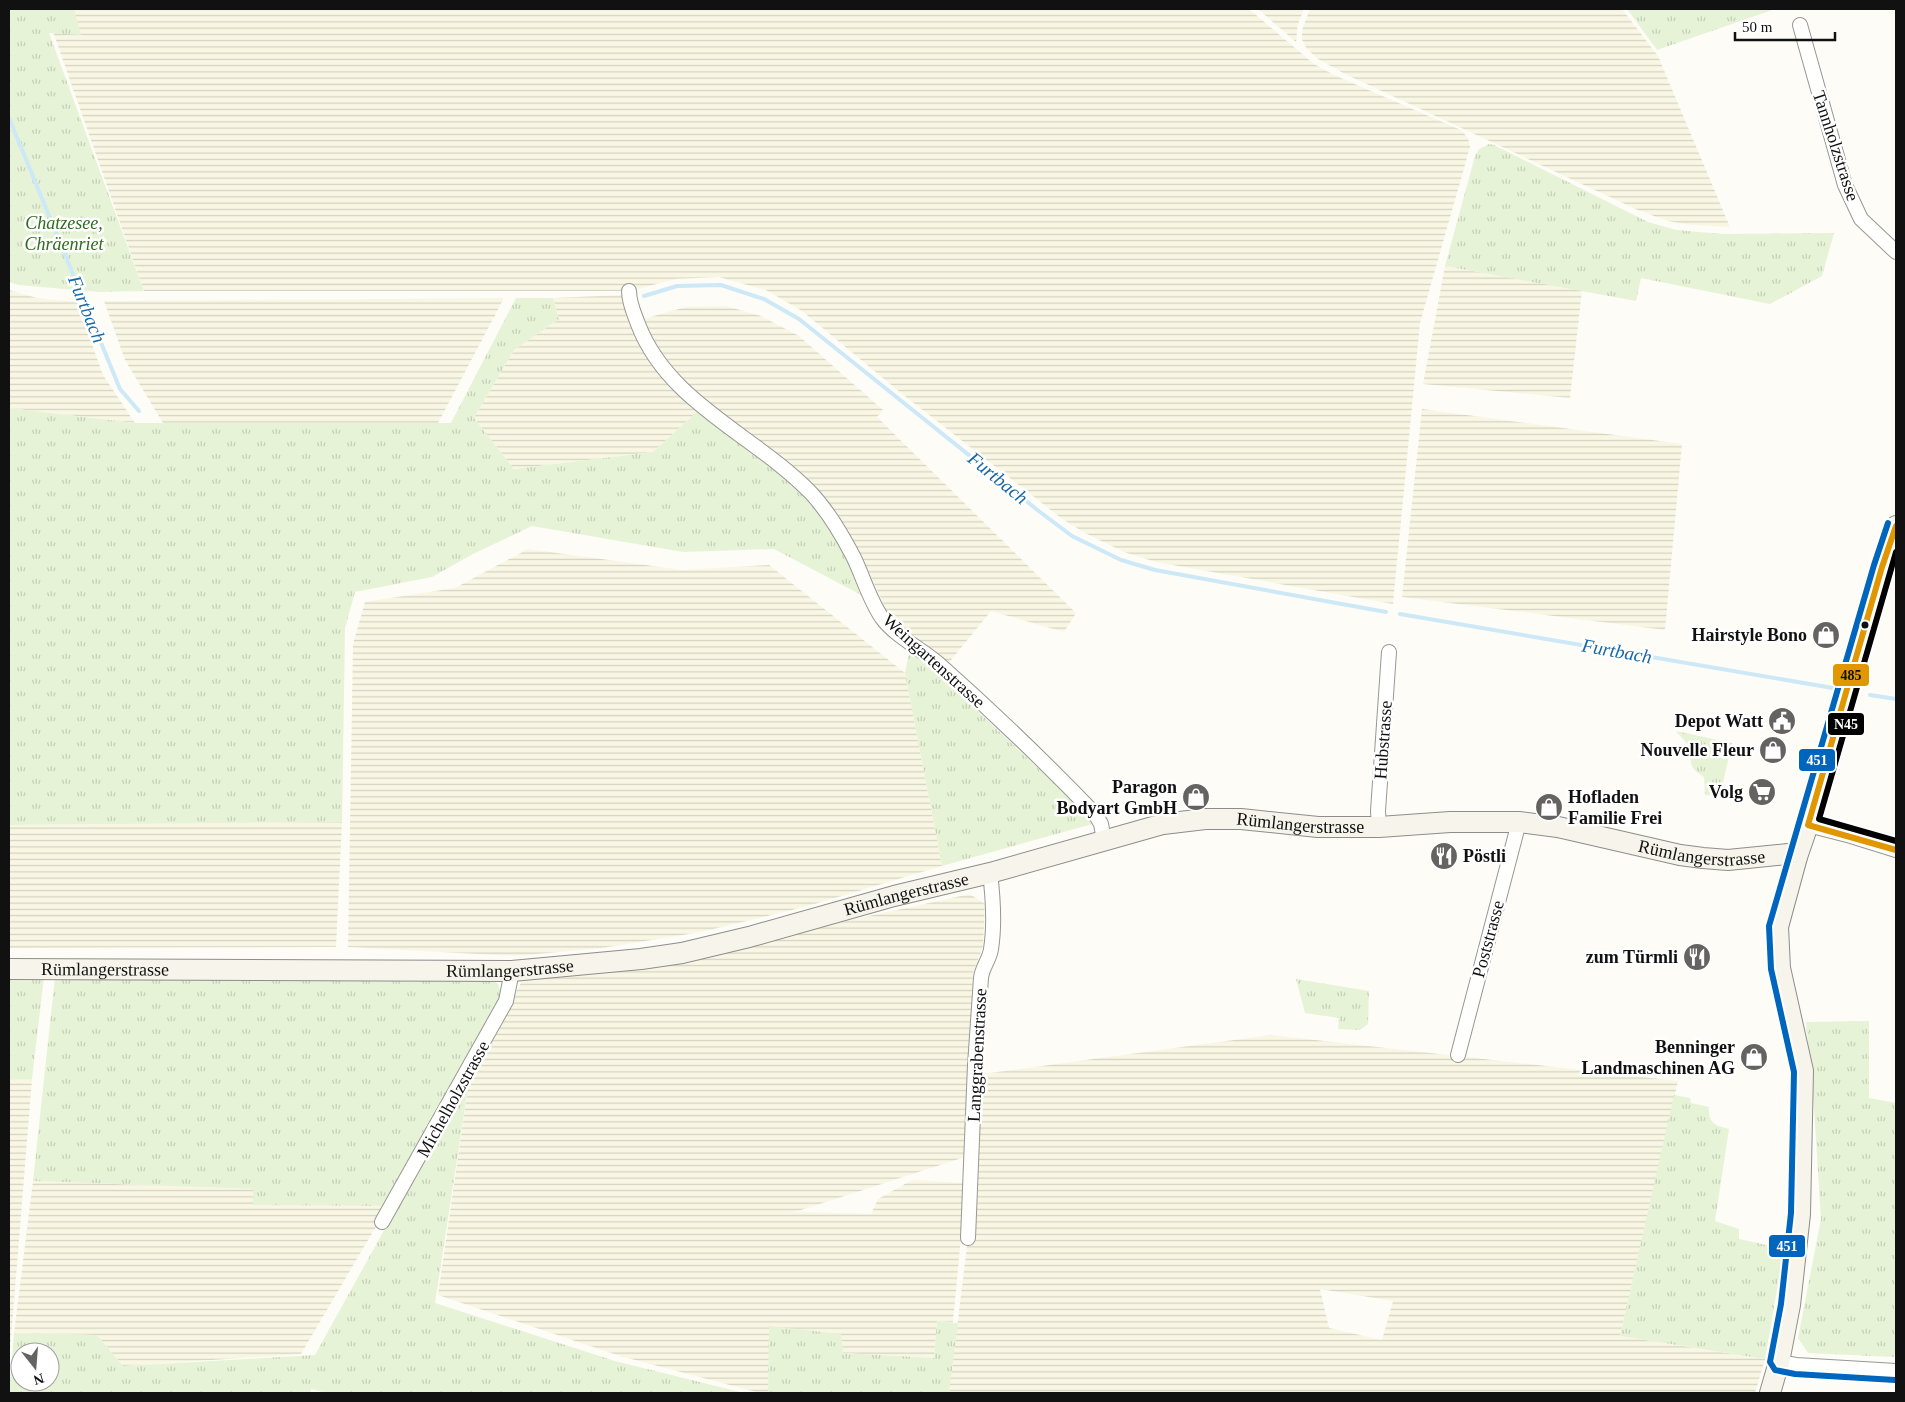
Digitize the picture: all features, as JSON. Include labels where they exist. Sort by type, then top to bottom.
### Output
[{"type":"street","name":"Tannholzstrasse","points":[[1800,25],[1845,185],[1861,219],[1896,252]]},
{"type":"street","name":"Weingartenstrasse","points":[[629,291],[629,301],[644,341],[665,372],[692,397],[786,470],[812,494],[833,522],[853,556],[872,600],[883,619],[939,664],[1042,759],[1096,815],[1101,824],[1104,840]]},
{"type":"street","points":[[1770,1393],[1779,1362],[1790,1305],[1800,1214],[1803,1071],[1780,968],[1778,927],[1882,566],[1896,526]]},
{"type":"street","name":"Hubstrasse","points":[[1379,828],[1378,811],[1389,652]]},
{"type":"street","name":"Rümlangerstrasse","points":[[9,969],[512,971],[602,964],[682,953],[750,937],[894,896],[990,873],[1163,824],[1205,819],[1242,819],[1318,827],[1379,828],[1450,822],[1519,822],[1558,826],[1680,855],[1703,858],[1728,860],[1788,854],[1797,857]]},
{"type":"street","name":"Poststrasse","points":[[1458,1055],[1519,822]]},
{"type":"street","points":[[1808,825],[1896,850]]},
{"type":"street","name":"Langgrabenstrasse","points":[[968,1238],[975,1065],[982,971],[991,949],[993,894],[990,873]]},
{"type":"street","name":"Michelholzstrasse","points":[[382,1222],[506,1001],[512,971]]},
{"type":"street","points":[[1779,1362],[1796,1365],[1896,1371]]},
{"type":"shaded area","points":[[45,9],[1249,9],[1314,64],[1334,75],[1461,130],[1468,138],[1470,147],[1420,323],[1393,604],[1156,562],[1124,552],[1085,533],[1061,518],[901,393],[802,311],[766,290],[719,277],[676,279],[629,291],[144,291]]},
{"type":"shaded area","points":[[1258,9],[1304,9],[1298,24],[1296,42]]},
{"type":"shaded area","points":[[1310,9],[1622,9],[1658,56],[1730,227],[1690,225],[1668,221],[1640,211],[1345,74],[1318,59],[1307,49],[1302,40],[1302,30]]},
{"type":"shaded area","points":[[1445,266],[1582,290],[1570,398],[1423,384]]},
{"type":"shaded area","points":[[9,290],[37,298],[77,302],[103,375],[135,423],[9,408]]},
{"type":"shaded area","points":[[623,295],[640,342],[700,409],[653,452],[514,469],[474,418],[514,350],[559,319],[553,298]]},
{"type":"shaded area","points":[[504,298],[438,423],[163,423],[125,360],[104,301]]},
{"type":"shaded area","points":[[726,306],[761,316],[799,336],[883,410],[877,417],[1076,613],[1064,632],[991,611],[947,665],[891,620],[866,566],[828,504],[703,400],[674,373],[655,346],[643,319],[686,307]]},
{"type":"shaded area","points":[[1422,409],[1682,444],[1665,630],[1402,597]]},
{"type":"shaded area","points":[[528,549],[682,570],[769,565],[905,673],[942,866],[808,906],[701,932],[602,948],[516,956],[348,947],[353,644],[365,602],[455,588]]},
{"type":"shaded area","points":[[342,822],[336,947],[9,948],[9,825]]},
{"type":"shaded area","points":[[970,894],[985,904],[983,946],[973,973],[965,1157],[795,1212],[871,1214],[878,1199],[912,1180],[966,1183],[953,1322],[937,1321],[934,1358],[843,1353],[770,1326],[768,1393],[760,1393],[620,1356],[438,1295],[470,1075],[521,983],[527,978],[805,930]]},
{"type":"shaded area","points":[[1271,1035],[1678,1081],[1620,1336],[1765,1359],[1755,1393],[949,1393],[968,1238],[975,1075]],"holes":[[[1320,1289],[1393,1301],[1382,1340],[1329,1328]]]},
{"type":"shaded area","points":[[32,1079],[9,1364],[9,1080]]},
{"type":"shaded area","points":[[33,1181],[253,1189],[253,1205],[388,1206],[301,1354],[123,1366],[97,1335],[14,1333]]},
{"type":"green space","name":"Chatzesee, Chräenriet","points":[[9,9],[74,9],[81,35],[49,33],[144,291],[98,292],[19,285],[9,282]]},
{"type":"green space","points":[[1627,9],[1775,9],[1657,50]]},
{"type":"green space","points":[[1489,144],[1648,222],[1676,230],[1722,234],[1834,233],[1822,276],[1770,304],[1641,278],[1636,301],[1445,266],[1475,156],[1479,149]]},
{"type":"green space","points":[[516,298],[553,298],[559,319],[514,350],[474,418],[514,469],[653,452],[700,409],[760,456],[810,500],[849,557],[865,597],[774,549],[683,552],[532,526],[473,554],[432,577],[355,592],[345,628],[342,822],[9,825],[9,408],[135,423],[451,423]]},
{"type":"green space","points":[[910,647],[1096,823],[942,866],[905,673]]},
{"type":"green space","points":[[1676,731],[1732,743],[1720,796],[1705,795],[1704,777],[1693,768],[1687,745]]},
{"type":"green space","points":[[9,976],[44,977],[32,1079],[9,1080]]},
{"type":"green space","points":[[55,977],[493,980],[498,984],[502,995],[388,1206],[253,1205],[253,1189],[33,1181]]},
{"type":"green space","points":[[1296,979],[1369,991],[1368,1024],[1360,1030],[1338,1029],[1339,1018],[1305,1013]]},
{"type":"green space","points":[[1869,1021],[1869,1098],[1896,1103],[1896,1349],[1894,1357],[1808,1353],[1798,1338],[1821,1219],[1806,1022]]},
{"type":"green space","points":[[470,1075],[435,1303],[615,1361],[744,1393],[328,1393],[311,1389],[311,1393],[9,1393],[10,1381],[10,1392],[60,1392],[60,1342],[13,1342],[14,1333],[97,1335],[123,1366],[315,1355]]},
{"type":"green space","points":[[1674,1095],[1690,1098],[1691,1103],[1709,1107],[1713,1123],[1729,1129],[1715,1221],[1739,1229],[1739,1239],[1784,1249],[1765,1359],[1620,1336]]},
{"type":"green space","points":[[937,1321],[958,1323],[949,1393],[768,1393],[769,1326],[841,1334],[843,1353],[934,1358]]},
{"type":"waterway","name":"Furtbach","points":[[9,118],[120,389],[139,411]]},
{"type":"waterway","name":"Furtbach","points":[[644,296],[677,286],[721,285],[764,299],[799,319],[1072,536],[1121,560],[1155,570],[1386,612]]},
{"type":"waterway","name":"Furtbach","points":[[1400,614],[1833,688]]},
{"type":"waterway","name":"Furtbach","points":[[1870,695],[1896,699]]},
{"type":"transit line","name":"451","points":[[1888,523],[1874,565],[1769,926],[1771,969],[1794,1072],[1791,1213],[1781,1304],[1770,1362],[1775,1370],[1795,1374],[1895,1380]]},
{"type":"transit line","name":"485","points":[[1808,825],[1882,567],[1896,526]]},
{"type":"transit line","name":"N45","points":[[1896,552],[1819,819],[1896,841]]},
{"type":"transit line","name":"485","points":[[1808,825],[1896,850]]},
{"type":"place","name":"Hairstyle Bono","points":[[1826,635]]},
{"type":"place","name":"Depot Watt","points":[[1782,721]]},
{"type":"place","name":"Nouvelle Fleur","points":[[1773,750]]},
{"type":"place","name":"Volg","points":[[1762,792]]},
{"type":"place","name":"Paragon Bodyart GmbH","points":[[1196,797]]},
{"type":"place","name":"Hofladen Familie Frei","points":[[1549,807]]},
{"type":"place","name":"Pöstli","points":[[1444,856]]},
{"type":"place","name":"zum Türmli","points":[[1697,957]]},
{"type":"place","name":"Benninger Landmaschinen AG","points":[[1754,1057]]}]
